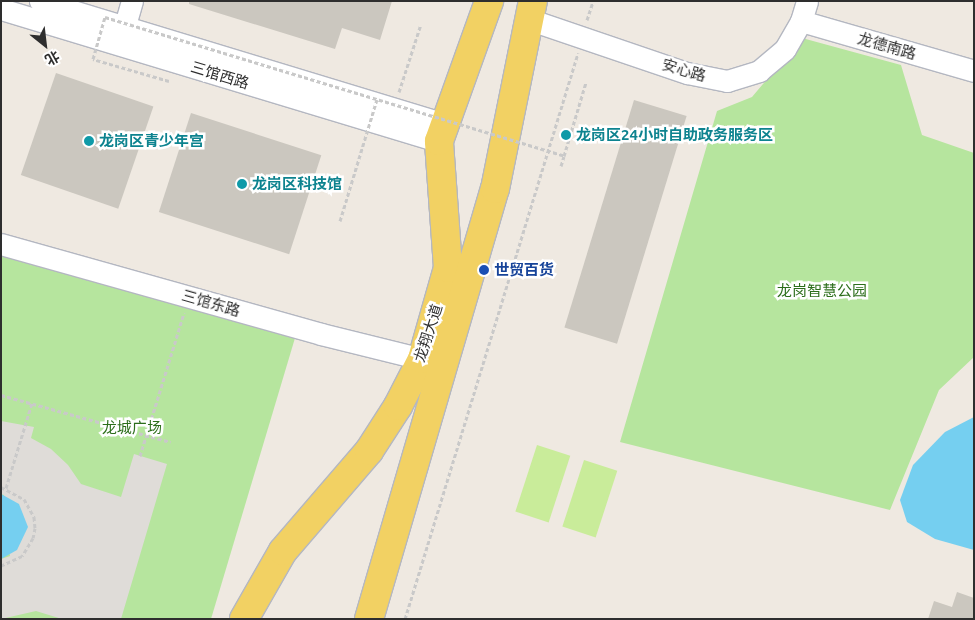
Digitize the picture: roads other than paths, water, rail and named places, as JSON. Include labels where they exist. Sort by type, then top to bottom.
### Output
[{"type":"main road","name":"龙翔大道","points":[[244,619],[284,552],[369,451],[398,406],[422,359],[448,268],[442,132],[488,1]]},
{"type":"main road","name":"龙翔大道","points":[[368,619],[495,190],[530,10]]},
{"type":"street","name":"三馆西路","points":[[40,1],[122,36]]},
{"type":"street","points":[[122,36],[132,1]]},
{"type":"street","name":"三馆西路","points":[[1,8],[122,36],[442,132]]},
{"type":"street","name":"安心路","points":[[530,10],[583,36],[688,73],[727,81],[760,71],[785,49],[804,11]]},
{"type":"street","name":"龙德南路","points":[[804,11],[974,71]]},
{"type":"street","name":"三馆东路","points":[[1,244],[422,359]]},
{"type":"water","points":[[974,417],[974,550],[935,539],[907,522],[900,500],[913,465],[945,432]]},
{"type":"water","points":[[1,494],[19,504],[28,527],[17,550],[1,559]]},
{"type":"place","name":"龙岗区24小时自助政务服务区","points":[[566,135]]},
{"type":"place","name":"龙岗区青少年宫","points":[[89,141]]},
{"type":"place","name":"龙岗区科技馆","points":[[242,184]]},
{"type":"place","name":"世贸百货","points":[[484,270]]},
{"type":"park label","name":"龙岗智慧公园","points":[[822,291]]},
{"type":"park label","name":"龙城广场","points":[[132,428]]}]
